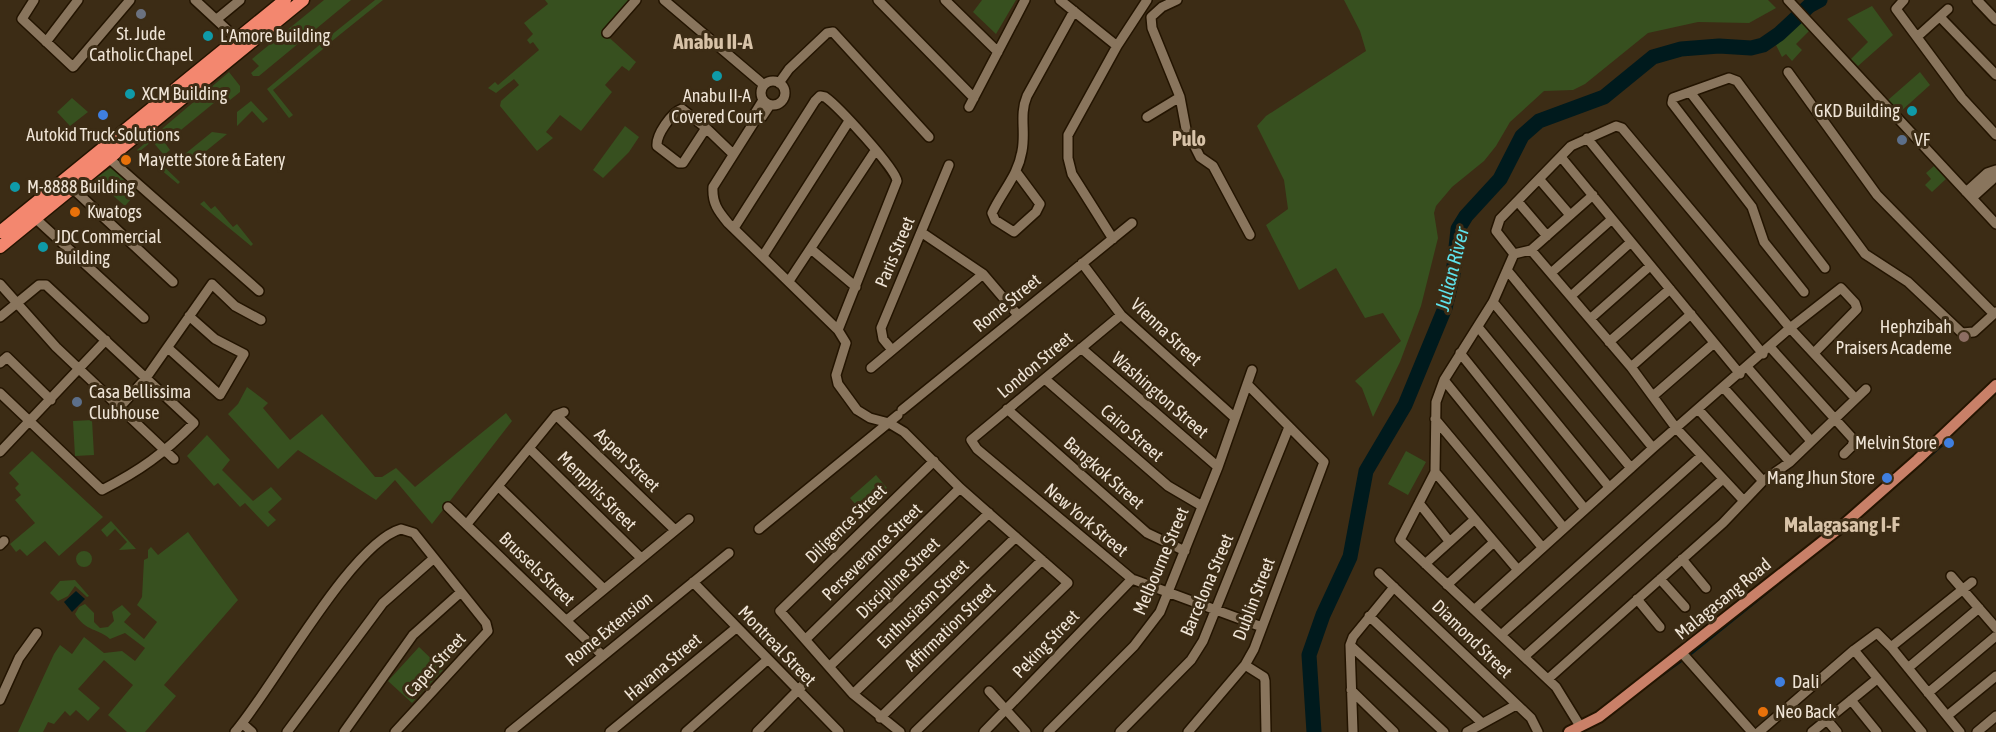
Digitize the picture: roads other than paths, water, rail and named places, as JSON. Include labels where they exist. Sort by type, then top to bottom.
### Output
[{"type":"highway","points":[[105,154],[285,0]]},
{"type":"highway","points":[[0,232],[68,184],[303,0]]},
{"type":"highway","points":[[0,247],[35,218],[68,184]]},
{"type":"main road","name":"Malagasang Road","points":[[1569,732],[1599,717],[1857,513],[1996,385]]},
{"type":"street","points":[[34,0],[22,20],[73,67],[130,0]]},
{"type":"street","points":[[46,42],[78,0]]},
{"type":"street","points":[[195,0],[237,39]]},
{"type":"street","points":[[217,19],[240,0]]},
{"type":"street","points":[[607,33],[636,0]]},
{"type":"street","points":[[664,0],[764,85]]},
{"type":"street","points":[[878,0],[974,98]]},
{"type":"street","points":[[945,0],[998,52]]},
{"type":"street","points":[[969,107],[1025,0]]},
{"type":"street","points":[[1060,0],[1117,46]]},
{"type":"street","points":[[1113,238],[1072,174],[1067,146],[1068,135],[1117,46],[1144,3],[1133,0]]},
{"type":"street","points":[[1177,0],[1162,7],[1151,17],[1150,21],[1180,97],[1186,129],[1200,157],[1213,166],[1250,235]]},
{"type":"street","points":[[1904,0],[1896,9],[1962,98],[1996,135]]},
{"type":"street","points":[[1977,0],[1996,20]]},
{"type":"street","points":[[1789,1],[1996,224]]},
{"type":"street","points":[[1917,37],[1941,18],[1948,9]]},
{"type":"street","points":[[1017,173],[1040,204],[1036,212],[1014,232],[995,220],[992,213],[1017,173],[1023,139],[1022,109],[1074,11]]},
{"type":"street","points":[[1941,18],[1996,75]]},
{"type":"street","points":[[779,83],[791,66],[827,33],[833,32],[929,137]]},
{"type":"street","points":[[1788,72],[1877,195],[1995,313],[1974,332],[1962,333],[1908,282],[1872,260],[1737,81],[1729,78],[1673,98],[1672,103],[1752,207],[1764,242],[1804,292]]},
{"type":"street","points":[[771,81],[779,83],[784,89],[784,98],[779,104],[766,102],[762,90],[764,85],[771,81]]},
{"type":"street","points":[[1690,92],[1825,268]]},
{"type":"street","points":[[734,228],[820,96],[833,102],[897,177],[838,330]]},
{"type":"street","points":[[1147,117],[1180,97]]},
{"type":"street","points":[[766,102],[755,113],[756,119],[713,187],[712,198],[717,208],[734,228],[838,330],[846,343],[836,375],[837,384],[857,410],[904,432],[960,488],[1068,583],[915,732]]},
{"type":"street","points":[[706,128],[683,163],[679,163],[657,146],[657,139],[677,111],[688,112],[706,128],[733,154]]},
{"type":"street","points":[[763,256],[849,121]]},
{"type":"street","points":[[1514,254],[1495,229],[1500,219],[1519,203],[1571,146],[1612,126],[1622,128],[1790,328],[1815,352],[1855,398]]},
{"type":"street","points":[[1587,138],[1767,351],[1854,440],[1852,446],[1844,454]]},
{"type":"street","points":[[789,281],[875,151]]},
{"type":"street","points":[[105,154],[260,291]]},
{"type":"street","points":[[1561,157],[1714,343],[1811,441]]},
{"type":"street","name":"Paris Street","points":[[892,350],[883,339],[881,328],[949,165]]},
{"type":"street","points":[[1969,195],[1992,180],[1995,171]]},
{"type":"street","points":[[1540,180],[1570,215]]},
{"type":"street","points":[[68,184],[172,282]]},
{"type":"street","points":[[1514,254],[1532,250],[1593,195]]},
{"type":"street","points":[[1519,203],[1547,236]]},
{"type":"street","points":[[35,218],[144,318]]},
{"type":"street","points":[[1551,273],[1612,219]]},
{"type":"street","name":"Rome Street","points":[[759,529],[1132,223]]},
{"type":"street","points":[[921,232],[983,274],[1018,315]]},
{"type":"street","points":[[1571,296],[1631,242]]},
{"type":"street","points":[[811,249],[856,287]]},
{"type":"street","points":[[1532,250],[1631,367],[1676,428],[1744,501]]},
{"type":"street","points":[[1514,254],[1493,302],[1444,380],[1436,402],[1435,472],[1400,540],[1559,690],[1580,726]]},
{"type":"street","name":"Vienna Street","points":[[1082,263],[1121,315],[1235,418]]},
{"type":"street","points":[[1590,319],[1650,266]]},
{"type":"street","points":[[1507,270],[1653,448]]},
{"type":"street","points":[[871,368],[983,274]]},
{"type":"street","points":[[0,284],[43,334],[174,459]]},
{"type":"street","points":[[0,317],[44,284],[194,423],[166,451],[141,470],[102,490],[0,393]]},
{"type":"street","points":[[120,407],[146,378],[212,284],[235,306],[261,320]]},
{"type":"street","points":[[1610,342],[1670,289]]},
{"type":"street","points":[[1474,610],[1630,468],[1767,351],[1790,328],[1836,290],[1844,290],[1857,309],[1815,352]]},
{"type":"street","points":[[1493,302],[1630,468]]},
{"type":"street","points":[[1631,367],[1691,314]]},
{"type":"street","name":"London Street","points":[[971,440],[1121,315]]},
{"type":"street","points":[[168,348],[220,395],[244,354],[215,339],[189,316]]},
{"type":"street","points":[[1478,327],[1609,487]]},
{"type":"street","points":[[0,452],[31,422],[106,340]]},
{"type":"street","points":[[1653,396],[1714,343]]},
{"type":"street","name":"Washington Street","points":[[1081,348],[1218,467]]},
{"type":"street","points":[[1460,353],[1585,509]]},
{"type":"street","points":[[0,363],[7,357],[51,400]]},
{"type":"street","name":"Melbourne Street","points":[[1048,732],[1149,628],[1169,593],[1218,467],[1252,370]]},
{"type":"street","name":"Cairo Street","points":[[1044,379],[1168,486],[1202,506]]},
{"type":"street","points":[[1444,380],[1564,528]]},
{"type":"street","points":[[1247,384],[1289,427]]},
{"type":"street","points":[[1724,387],[1790,462]]},
{"type":"street","points":[[1548,679],[1682,559],[1763,481],[1790,462],[1866,389]]},
{"type":"street","name":"Bangkok Street","points":[[1007,409],[1147,533],[1185,551]]},
{"type":"street","points":[[1698,409],[1763,481]]},
{"type":"street","name":"Aspen Street","points":[[529,448],[560,414],[675,530]]},
{"type":"street","points":[[1435,419],[1542,548]]},
{"type":"street","name":"Dublin Street","points":[[1188,732],[1245,665],[1262,627],[1324,462],[1289,427]]},
{"type":"street","name":"Barcelona Street","points":[[1120,732],[1191,660],[1203,641],[1289,427]]},
{"type":"street","name":"New York Street","points":[[971,440],[977,449],[1132,579],[1262,627]]},
{"type":"street","points":[[467,524],[529,448]]},
{"type":"street","name":"Memphis Street","points":[[529,448],[641,558]]},
{"type":"street","points":[[1502,636],[1701,456]]},
{"type":"street","name":"Diligence Street","points":[[806,639],[780,611],[934,461]]},
{"type":"street","points":[[1435,472],[1518,570]]},
{"type":"street","points":[[1524,657],[1723,479]]},
{"type":"street","points":[[498,486],[604,589]]},
{"type":"street","name":"Perseverance Street","points":[[806,639],[960,488]]},
{"type":"street","points":[[1419,503],[1449,541]]},
{"type":"street","name":"Brussels Street","points":[[448,507],[603,656]]},
{"type":"street","name":"Discipline Street","points":[[830,666],[989,513]]},
{"type":"street","points":[[567,620],[688,519]]},
{"type":"street","points":[[1425,564],[1475,519]]},
{"type":"street","name":"Caper Street","points":[[243,723],[346,577],[365,555],[395,531],[407,529],[414,533],[486,623],[486,635],[395,732]]},
{"type":"street","name":"Enthusiasm Street","points":[[853,694],[1016,537]]},
{"type":"street","points":[[1447,585],[1494,542]]},
{"type":"street","name":"Rome Extension","points":[[510,732],[729,553]]},
{"type":"street","points":[[287,732],[383,603],[433,559]]},
{"type":"street","points":[[1682,559],[1706,588]]},
{"type":"street","name":"Affirmation Street","points":[[880,718],[1042,560]]},
{"type":"street","name":"Diamond Street","points":[[1379,573],[1531,718],[1538,732]]},
{"type":"street","points":[[1951,576],[1996,628]]},
{"type":"street","name":"Peking Street","points":[[984,732],[1132,579]]},
{"type":"street","points":[[1660,579],[1685,607]]},
{"type":"street","name":"Montreal Street","points":[[693,582],[839,732]]},
{"type":"street","points":[[1891,646],[1972,582]]},
{"type":"street","points":[[1353,732],[1350,645],[1369,616],[1394,587]]},
{"type":"street","points":[[345,732],[413,635],[460,592]]},
{"type":"street","points":[[1637,599],[1660,627]]},
{"type":"street","points":[[1908,668],[1979,608]]},
{"type":"street","points":[[1369,616],[1482,723]]},
{"type":"street","name":"Havana Street","points":[[610,732],[736,628]]},
{"type":"street","points":[[0,700],[19,658],[37,633]]},
{"type":"street","points":[[1759,732],[1877,633],[1891,646],[1960,732]]},
{"type":"street","points":[[1928,693],[1996,636]]},
{"type":"street","points":[[806,639],[853,694],[900,732]]},
{"type":"street","points":[[1350,645],[1444,732]]},
{"type":"street","points":[[1854,650],[1922,732]]},
{"type":"street","points":[[1682,653],[1752,732]]},
{"type":"street","points":[[686,732],[768,660]]},
{"type":"street","points":[[1245,665],[1264,677],[1266,732]]},
{"type":"street","points":[[1947,716],[1996,675]]},
{"type":"street","points":[[1812,732],[1877,679]]},
{"type":"street","points":[[763,730],[808,680]]},
{"type":"street","points":[[1351,690],[1394,732]]},
{"type":"street","points":[[990,691],[1026,732]]},
{"type":"street","points":[[1851,700],[1877,732]]},
{"type":"street","points":[[1467,732],[1516,705]]},
{"type":"street","points":[[1977,732],[1996,716]]},
{"type":"street","points":[[1827,720],[1837,732]]},
{"type":"street","points":[[235,732],[243,723],[252,732]]},
{"type":"water","points":[[76,591],[85,599],[72,612],[64,602]]},
{"type":"waterway","name":"Julian River","points":[[1314,732],[1309,655],[1323,615],[1350,557],[1366,471],[1405,405],[1445,308],[1453,275],[1458,229],[1466,216],[1500,179],[1522,136],[1539,121],[1604,97],[1653,57],[1681,49],[1719,46],[1751,48],[1763,45],[1779,34],[1809,6],[1820,0]]},
{"type":"waterway","points":[[1845,530],[1944,444]]},
{"type":"waterway","points":[[1690,655],[1840,534]]},
{"type":"waterway","points":[[1632,697],[1683,660]]},
{"type":"place","name":"St. Jude Catholic Chapel","points":[[141,14]]},
{"type":"place","name":"L'Amore Building","points":[[208,36]]},
{"type":"place","name":"Anabu II-A Covered Court","points":[[717,76]]},
{"type":"place","name":"XCM Building","points":[[130,94]]},
{"type":"place","name":"GKD Building","points":[[1912,111]]},
{"type":"place","name":"Autokid Truck Solutions","points":[[103,115]]},
{"type":"place","name":"VF","points":[[1902,140]]},
{"type":"place","name":"Mayette Store & Eatery","points":[[126,160]]},
{"type":"place","name":"M-8888 Building","points":[[15,187]]},
{"type":"place","name":"Kwatogs","points":[[75,212]]},
{"type":"place","name":"JDC Commercial Building","points":[[43,247]]},
{"type":"place","name":"Hephzibah Praisers Academe","points":[[1964,337]]},
{"type":"place","name":"Casa Bellissima Clubhouse","points":[[77,402]]},
{"type":"place","name":"Melvin Store","points":[[1949,443]]},
{"type":"place","name":"Mang Jhun Store","points":[[1887,478]]},
{"type":"place","name":"Dali","points":[[1780,682]]},
{"type":"place","name":"Neo Back","points":[[1763,712]]},
{"type":"district","name":"Anabu II-A","points":[[713,42]]},
{"type":"district","name":"Pulo","points":[[1189,139]]},
{"type":"district","name":"Malagasang I-F","points":[[1842,525]]}]
